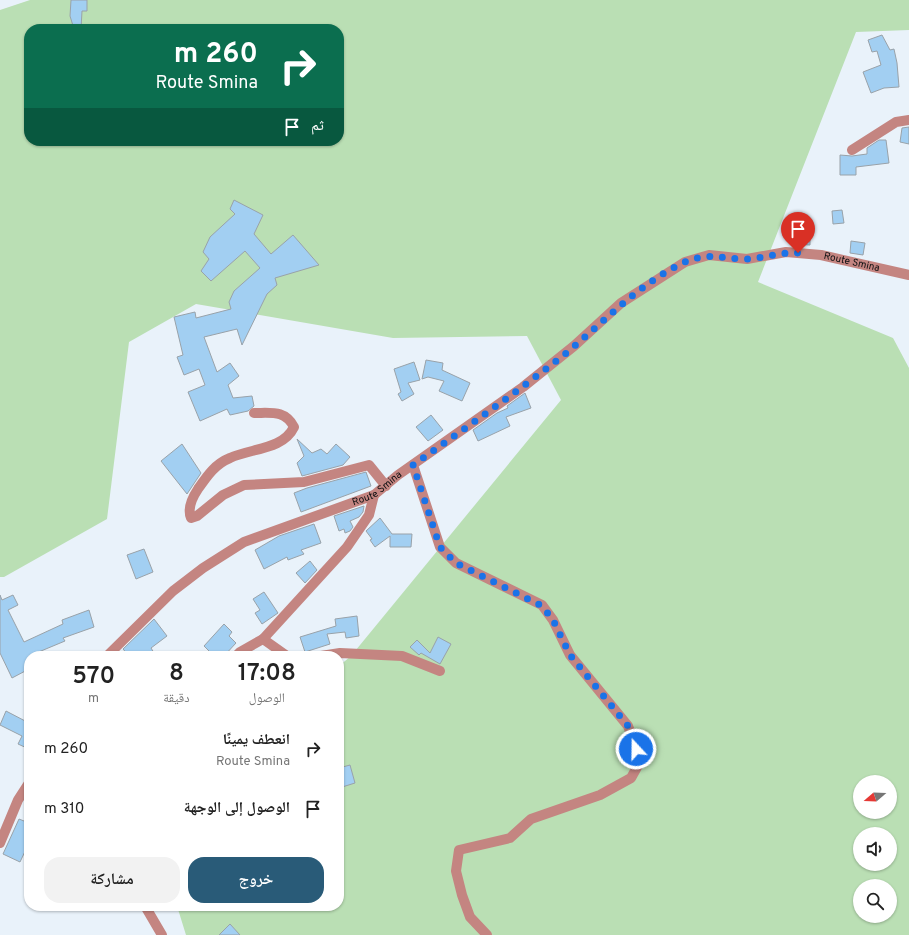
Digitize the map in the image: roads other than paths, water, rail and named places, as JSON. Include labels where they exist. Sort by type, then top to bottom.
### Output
[{"type":"street","points":[[852,150],[896,122],[909,120]]},
{"type":"street","name":"Route Smina","points":[[112,651],[173,591],[202,568],[244,542],[374,495],[413,465],[523,388],[574,346],[621,303],[685,262],[709,255],[747,259],[786,252],[821,255],[909,276]]},
{"type":"street","points":[[254,413],[278,413],[289,419],[294,427],[290,436],[274,445],[230,458],[212,469],[193,496],[189,512],[191,518],[197,516],[223,495],[244,485],[304,482],[369,465],[386,486]]},
{"type":"street","points":[[413,465],[440,547],[456,563],[542,606],[553,620],[570,655],[628,726],[641,760],[631,778],[600,795],[530,819],[510,838],[459,850],[456,870],[462,895],[470,917],[487,935]]},
{"type":"street","points":[[242,651],[263,639],[347,547],[369,515],[374,495]]},
{"type":"street","points":[[263,639],[280,651]]},
{"type":"street","points":[[344,653],[402,656],[440,671]]},
{"type":"street","points":[[0,843],[18,800],[24,791]]},
{"type":"street","points":[[148,911],[162,935]]}]
